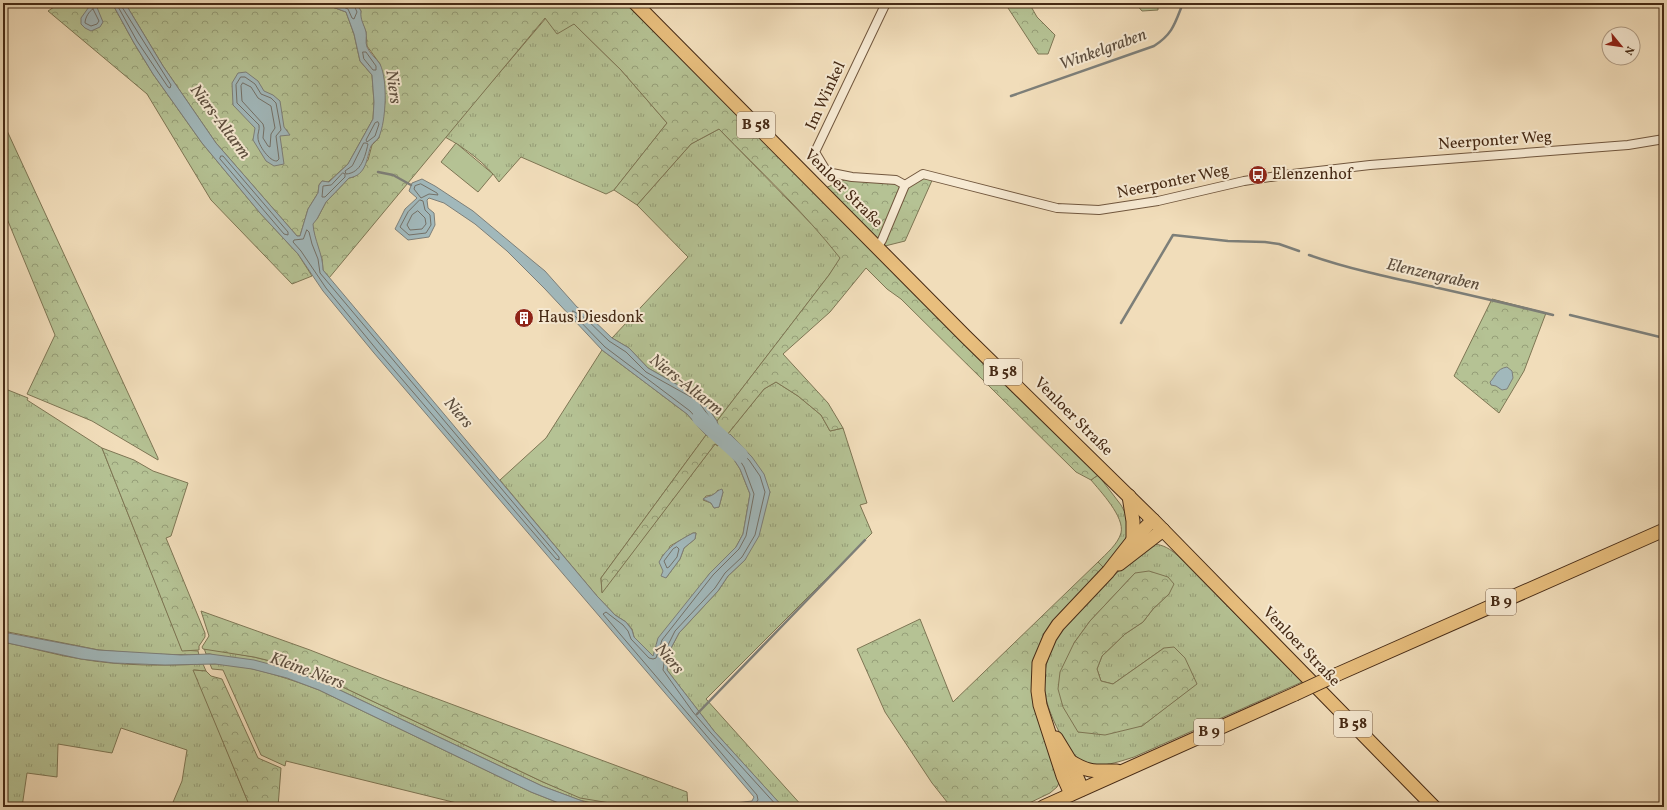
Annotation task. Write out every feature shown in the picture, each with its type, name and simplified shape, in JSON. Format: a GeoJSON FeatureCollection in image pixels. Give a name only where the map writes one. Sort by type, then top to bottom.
{"type":"FeatureCollection","features":[{"type":"Feature","properties":{"kind":"main road","name":"Venloer Straße"},"geometry":{"type":"LineString","coordinates":[[635,3],[878,248],[1163,530],[1434,807]]}},
{"type":"Feature","properties":{"kind":"main road"},"geometry":{"type":"LineString","coordinates":[[1129,496],[1133,522],[1133,540]]}},
{"type":"Feature","properties":{"kind":"main road"},"geometry":{"type":"LineString","coordinates":[[1077,792],[1063,776],[1044,718],[1038,691],[1039,663],[1044,650],[1058,625],[1108,572],[1133,540],[1153,520]]}},
{"type":"Feature","properties":{"kind":"main road"},"geometry":{"type":"LineString","coordinates":[[1108,572],[1163,530]]}},
{"type":"Feature","properties":{"kind":"main road","name":"B 9"},"geometry":{"type":"LineString","coordinates":[[1043,807],[1338,674],[1664,530]]}},
{"type":"Feature","properties":{"kind":"main road"},"geometry":{"type":"LineString","coordinates":[[1044,718],[1070,761],[1077,792]]}},
{"type":"Feature","properties":{"kind":"main road"},"geometry":{"type":"LineString","coordinates":[[1070,761],[1091,772],[1123,771]]}},
{"type":"Feature","properties":{"kind":"street","name":"Im Winkel"},"geometry":{"type":"LineString","coordinates":[[886,3],[816,152],[827,172],[852,177],[896,180],[905,185]]}},
{"type":"Feature","properties":{"kind":"street","name":"Neerponter Weg"},"geometry":{"type":"LineString","coordinates":[[905,185],[923,174],[1058,208],[1100,210],[1158,201],[1244,181],[1284,174],[1370,165],[1628,145],[1664,139]]}},
{"type":"Feature","properties":{"kind":"street"},"geometry":{"type":"LineString","coordinates":[[878,248],[905,185]]}},
{"type":"Feature","properties":{"kind":"green space"},"geometry":{"type":"Polygon","coordinates":[[[60,3],[112,3],[153,74],[202,143],[260,213],[298,254],[312,276],[292,284],[211,200],[147,94],[48,11],[60,3]]]}},
{"type":"Feature","properties":{"kind":"green space"},"geometry":{"type":"Polygon","coordinates":[[[125,3],[326,3],[327,5],[346,12],[354,34],[360,61],[372,75],[374,102],[373,119],[348,164],[328,182],[322,181],[319,185],[318,193],[308,209],[300,236],[297,236],[216,143],[163,66],[125,3]]]}},
{"type":"Feature","properties":{"kind":"green space"},"geometry":{"type":"Polygon","coordinates":[[[356,3],[633,3],[1098,475],[1091,480],[1076,472],[901,299],[887,289],[866,268],[830,312],[783,354],[828,403],[843,428],[830,431],[821,415],[798,396],[776,382],[764,389],[718,446],[715,444],[602,593],[601,578],[706,435],[713,435],[719,429],[717,421],[829,275],[840,258],[797,208],[719,129],[691,144],[637,205],[614,190],[667,123],[621,70],[574,24],[557,34],[545,18],[329,278],[323,270],[322,259],[316,243],[312,224],[317,219],[326,202],[349,178],[354,177],[368,160],[372,145],[379,138],[385,102],[384,84],[380,64],[367,46],[366,32],[360,17],[361,11],[356,3]]]}},
{"type":"Feature","properties":{"kind":"green space"},"geometry":{"type":"Polygon","coordinates":[[[1006,3],[1029,3],[1037,17],[1055,35],[1048,54],[1038,54],[1006,3]]]}},
{"type":"Feature","properties":{"kind":"green space"},"geometry":{"type":"Polygon","coordinates":[[[1135,3],[1158,3],[1158,10],[1142,11],[1135,3]]]}},
{"type":"Feature","properties":{"kind":"green space"},"geometry":{"type":"Polygon","coordinates":[[[546,18],[574,24],[621,70],[667,123],[614,190],[606,194],[521,157],[499,182],[494,175],[475,157],[445,137],[546,18]]]}},
{"type":"Feature","properties":{"kind":"green space"},"geometry":{"type":"Polygon","coordinates":[[[3,122],[158,460],[92,421],[27,394],[55,335],[3,209],[3,122]]]}},
{"type":"Feature","properties":{"kind":"green space"},"geometry":{"type":"Polygon","coordinates":[[[719,129],[826,239],[841,258],[717,421],[701,398],[648,368],[629,348],[612,338],[688,257],[637,205],[691,144],[719,129]]]}},
{"type":"Feature","properties":{"kind":"green space"},"geometry":{"type":"Polygon","coordinates":[[[456,143],[493,174],[478,192],[441,162],[456,143]]]}},
{"type":"Feature","properties":{"kind":"green space"},"geometry":{"type":"Polygon","coordinates":[[[923,174],[934,176],[905,241],[877,248],[820,190],[852,177],[905,185],[923,174]]]}},
{"type":"Feature","properties":{"kind":"green space"},"geometry":{"type":"Polygon","coordinates":[[[1492,299],[1546,313],[1524,371],[1499,413],[1454,376],[1492,299]]]}},
{"type":"Feature","properties":{"kind":"green space"},"geometry":{"type":"Polygon","coordinates":[[[602,350],[687,414],[706,435],[601,578],[602,592],[715,444],[718,446],[764,389],[776,382],[798,396],[821,415],[830,431],[843,428],[867,503],[860,505],[872,533],[706,699],[803,807],[783,807],[714,731],[667,670],[670,650],[679,633],[718,591],[728,576],[745,560],[770,492],[740,446],[730,434],[723,442],[740,469],[750,494],[743,534],[736,547],[710,573],[653,656],[634,637],[632,629],[626,622],[615,615],[597,596],[500,480],[546,438],[602,350]],[[718,490],[714,495],[706,496],[703,500],[711,503],[714,508],[719,507],[723,492],[718,490]],[[693,533],[670,546],[668,551],[662,556],[666,578],[680,559],[684,548],[695,539],[696,533],[693,533]]]}},
{"type":"Feature","properties":{"kind":"green space"},"geometry":{"type":"Polygon","coordinates":[[[3,388],[28,398],[27,400],[102,448],[182,650],[198,651],[199,655],[146,654],[99,650],[3,631],[3,388]]]}},
{"type":"Feature","properties":{"kind":"green space"},"geometry":{"type":"Polygon","coordinates":[[[102,448],[134,460],[153,471],[188,483],[171,536],[166,538],[205,633],[205,637],[199,646],[199,650],[182,651],[102,448]]]}},
{"type":"Feature","properties":{"kind":"green space"},"geometry":{"type":"Polygon","coordinates":[[[1098,475],[1121,505],[1128,518],[1127,537],[1104,568],[1098,562],[1117,541],[1121,533],[1121,527],[1116,512],[1106,497],[1091,480],[1098,475]]]}},
{"type":"Feature","properties":{"kind":"green space"},"geometry":{"type":"Polygon","coordinates":[[[1154,544],[1161,545],[1177,555],[1302,682],[1134,757],[1104,765],[1082,763],[1070,751],[1064,741],[1047,701],[1044,689],[1044,676],[1051,650],[1058,635],[1074,615],[1118,572],[1144,550],[1154,544]],[[1135,573],[1090,621],[1074,643],[1078,732],[1142,726],[1196,684],[1164,648],[1113,684],[1101,681],[1097,669],[1102,656],[1125,634],[1143,622],[1153,609],[1169,594],[1135,573]]]}},
{"type":"Feature","properties":{"kind":"green space"},"geometry":{"type":"Polygon","coordinates":[[[1098,562],[1104,568],[1063,610],[1046,634],[1034,661],[1059,783],[1057,787],[1050,793],[1021,807],[951,807],[932,783],[885,712],[857,649],[920,619],[953,702],[1098,562]]]}},
{"type":"Feature","properties":{"kind":"green space"},"geometry":{"type":"Polygon","coordinates":[[[1149,571],[1168,577],[1174,584],[1169,594],[1153,609],[1143,622],[1125,634],[1102,656],[1097,669],[1101,681],[1113,684],[1164,648],[1174,647],[1185,658],[1197,684],[1142,726],[1105,735],[1078,732],[1063,707],[1058,689],[1060,672],[1074,643],[1090,621],[1135,573],[1149,571]]]}},
{"type":"Feature","properties":{"kind":"green space"},"geometry":{"type":"Polygon","coordinates":[[[201,611],[310,650],[687,792],[688,806],[634,807],[580,798],[543,782],[328,680],[291,666],[254,657],[203,649],[202,647],[209,636],[201,611]]]}},
{"type":"Feature","properties":{"kind":"green space"},"geometry":{"type":"Polygon","coordinates":[[[3,642],[71,657],[111,663],[157,665],[203,664],[206,671],[194,670],[250,807],[171,807],[182,781],[187,750],[121,728],[112,753],[58,744],[57,777],[27,773],[22,807],[3,807],[3,642]]]}},
{"type":"Feature","properties":{"kind":"green space"},"geometry":{"type":"Polygon","coordinates":[[[204,648],[254,657],[291,666],[328,680],[543,782],[580,797],[634,807],[610,807],[579,800],[542,786],[327,684],[206,654],[204,648]]]}},
{"type":"Feature","properties":{"kind":"green space"},"geometry":{"type":"Polygon","coordinates":[[[210,664],[237,666],[265,672],[319,690],[531,792],[569,807],[473,807],[286,761],[285,766],[261,755],[223,670],[212,669],[210,664]]]}},
{"type":"Feature","properties":{"kind":"green space"},"geometry":{"type":"Polygon","coordinates":[[[193,670],[206,671],[211,676],[222,679],[258,758],[281,768],[278,807],[250,807],[193,670]]]}},
{"type":"Feature","properties":{"kind":"water"},"geometry":{"type":"Polygon","coordinates":[[[112,3],[125,3],[163,66],[216,143],[297,236],[300,236],[308,209],[318,193],[319,185],[322,181],[329,182],[348,164],[373,119],[374,102],[372,75],[360,61],[354,34],[346,12],[327,5],[326,3],[356,3],[361,11],[366,32],[367,47],[380,64],[383,71],[385,111],[379,137],[371,146],[363,170],[359,174],[349,178],[326,202],[313,224],[322,258],[323,270],[597,596],[615,615],[626,622],[632,630],[634,637],[653,656],[658,638],[710,573],[736,547],[743,534],[750,494],[740,469],[723,443],[730,434],[752,457],[764,474],[770,492],[759,536],[745,560],[728,576],[718,591],[679,633],[670,650],[667,670],[714,731],[783,807],[703,807],[752,801],[754,797],[374,353],[323,291],[298,254],[260,213],[202,143],[153,74],[112,3]]]}},
{"type":"Feature","properties":{"kind":"water"},"geometry":{"type":"Polygon","coordinates":[[[91,4],[96,5],[103,22],[100,27],[91,31],[81,24],[81,18],[91,4]]]}},
{"type":"Feature","properties":{"kind":"water"},"geometry":{"type":"Polygon","coordinates":[[[246,72],[258,81],[264,91],[273,95],[280,101],[284,127],[290,135],[280,136],[284,164],[274,166],[266,161],[253,140],[255,128],[233,105],[232,83],[238,73],[246,72]]]}},
{"type":"Feature","properties":{"kind":"water"},"geometry":{"type":"Polygon","coordinates":[[[422,179],[473,211],[545,271],[577,307],[588,315],[612,338],[629,348],[648,368],[701,398],[717,421],[719,429],[713,435],[706,435],[687,414],[602,350],[507,251],[475,224],[444,203],[429,198],[427,200],[428,208],[434,213],[435,225],[429,237],[408,240],[395,229],[405,209],[417,198],[409,191],[412,183],[422,179]]]}},
{"type":"Feature","properties":{"kind":"water"},"geometry":{"type":"Polygon","coordinates":[[[1507,367],[1512,371],[1513,378],[1507,389],[1502,390],[1491,385],[1490,382],[1497,373],[1501,369],[1507,367]]]}},
{"type":"Feature","properties":{"kind":"water"},"geometry":{"type":"Polygon","coordinates":[[[722,489],[723,492],[719,507],[714,508],[711,503],[703,499],[713,495],[722,489]]]}},
{"type":"Feature","properties":{"kind":"water"},"geometry":{"type":"Polygon","coordinates":[[[693,533],[696,533],[695,539],[684,548],[680,559],[666,578],[661,576],[663,571],[659,562],[662,557],[673,545],[693,533]]]}},
{"type":"Feature","properties":{"kind":"water"},"geometry":{"type":"Polygon","coordinates":[[[3,632],[98,650],[181,655],[210,654],[254,660],[288,669],[327,684],[542,786],[585,802],[610,807],[569,807],[531,792],[319,690],[287,678],[252,669],[215,664],[165,665],[114,663],[81,659],[3,642],[3,632]]]}},
{"type":"Feature","properties":{"kind":"waterway","name":"Winkelgraben"},"geometry":{"type":"LineString","coordinates":[[1011,96],[1154,46],[1160,42],[1173,28],[1183,3]]}},
{"type":"Feature","properties":{"kind":"waterway"},"geometry":{"type":"LineString","coordinates":[[378,172],[393,175],[411,185]]}},
{"type":"Feature","properties":{"kind":"waterway","name":"Elenzengraben"},"geometry":{"type":"LineString","coordinates":[[1121,323],[1173,235],[1228,241],[1265,242],[1279,244],[1299,251]]}},
{"type":"Feature","properties":{"kind":"waterway","name":"Elenzengraben"},"geometry":{"type":"LineString","coordinates":[[1309,255],[1371,273],[1553,315]]}},
{"type":"Feature","properties":{"kind":"waterway","name":"Elenzengraben"},"geometry":{"type":"LineString","coordinates":[[1570,315],[1664,338]]}},
{"type":"Feature","properties":{"kind":"waterway","name":"Niers-Altarm"},"geometry":{"type":"LineString","coordinates":[[700,418],[740,455]]}},
{"type":"Feature","properties":{"kind":"waterway"},"geometry":{"type":"LineString","coordinates":[[697,714],[865,540]]}},
{"type":"Feature","properties":{"kind":"place","name":"Elenzenhof"},"geometry":{"type":"Point","coordinates":[1258,175]}},
{"type":"Feature","properties":{"kind":"place","name":"Haus Diesdonk"},"geometry":{"type":"Point","coordinates":[524,318]}},
{"type":"Feature","properties":{"kind":"water label","name":"Niers"},"geometry":{"type":"Point","coordinates":[393,87]}},
{"type":"Feature","properties":{"kind":"water label","name":"Niers"},"geometry":{"type":"Point","coordinates":[458,413]}},
{"type":"Feature","properties":{"kind":"water label","name":"Niers"},"geometry":{"type":"Point","coordinates":[669,659]}},
{"type":"Feature","properties":{"kind":"water label","name":"Kleine Niers"},"geometry":{"type":"Point","coordinates":[307,671]}}]}
